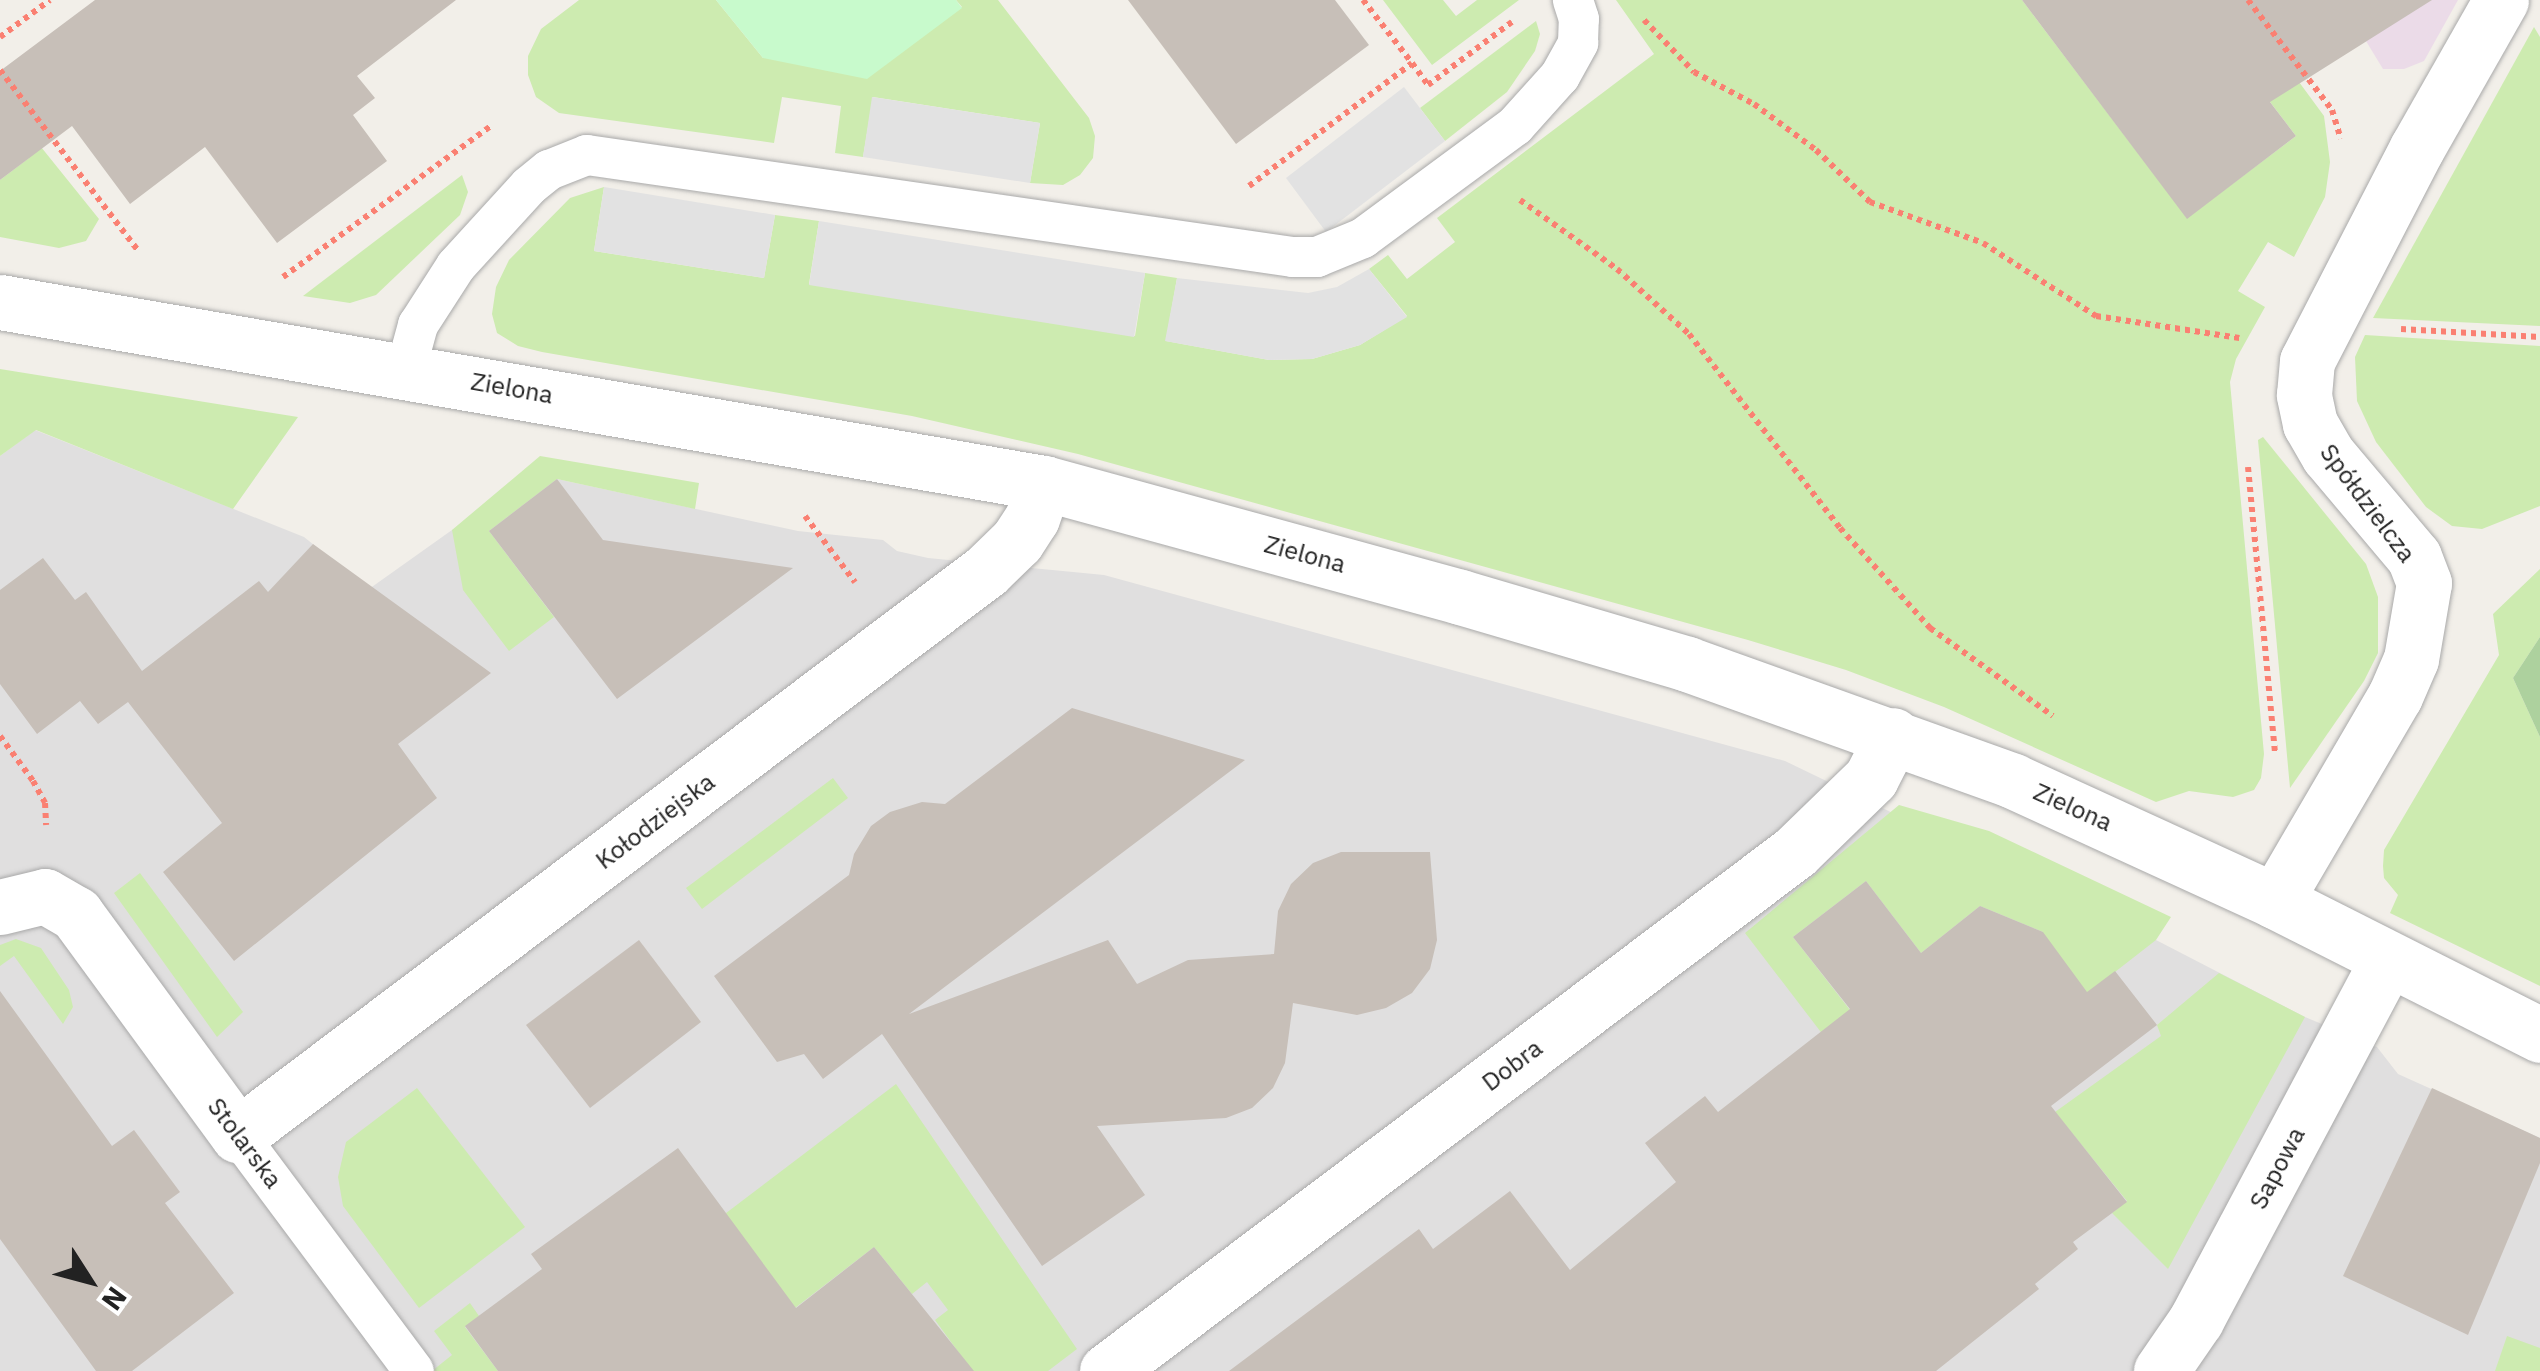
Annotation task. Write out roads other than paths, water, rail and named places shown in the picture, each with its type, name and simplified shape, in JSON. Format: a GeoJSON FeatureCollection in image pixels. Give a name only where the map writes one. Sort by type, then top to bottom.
{"type":"FeatureCollection","features":[{"type":"Feature","properties":{"kind":"street","name":"Spółdzielcza"},"geometry":{"type":"LineString","coordinates":[[2274,900],[2395,696],[2411,659],[2422,616],[2424,583],[2414,557],[2328,455],[2310,424],[2304,395],[2307,361],[2326,318],[2501,0]]}},
{"type":"Feature","properties":{"kind":"street","name":"Zielona"},"geometry":{"type":"LineString","coordinates":[[0,302],[1044,482],[1668,658],[1894,735],[2013,781],[2274,900],[2387,961],[2540,1035]]}},
{"type":"Feature","properties":{"kind":"street","name":"Kołodziejska"},"geometry":{"type":"LineString","coordinates":[[238,1135],[986,571],[1024,530],[1044,482]]}},
{"type":"Feature","properties":{"kind":"street","name":"Dobra"},"geometry":{"type":"LineString","coordinates":[[1107,1371],[1795,852],[1871,778],[1894,735]]}},
{"type":"Feature","properties":{"kind":"street","name":"Stolarska"},"geometry":{"type":"LineString","coordinates":[[40,906],[238,1135]]}},
{"type":"Feature","properties":{"kind":"street","name":"Sapowa"},"geometry":{"type":"LineString","coordinates":[[2161,1371],[2196,1320],[2387,961]]}},
{"type":"Feature","properties":{"kind":"lane"},"geometry":{"type":"LineString","coordinates":[[406,370],[418,325],[456,266],[529,186],[549,170],[587,155],[1317,257],[1363,238],[1516,126],[1560,76],[1578,42],[1579,19],[1573,0]]}},
{"type":"Feature","properties":{"kind":"lane","name":"Stolarska"},"geometry":{"type":"LineString","coordinates":[[238,1135],[414,1371]]}}]}
